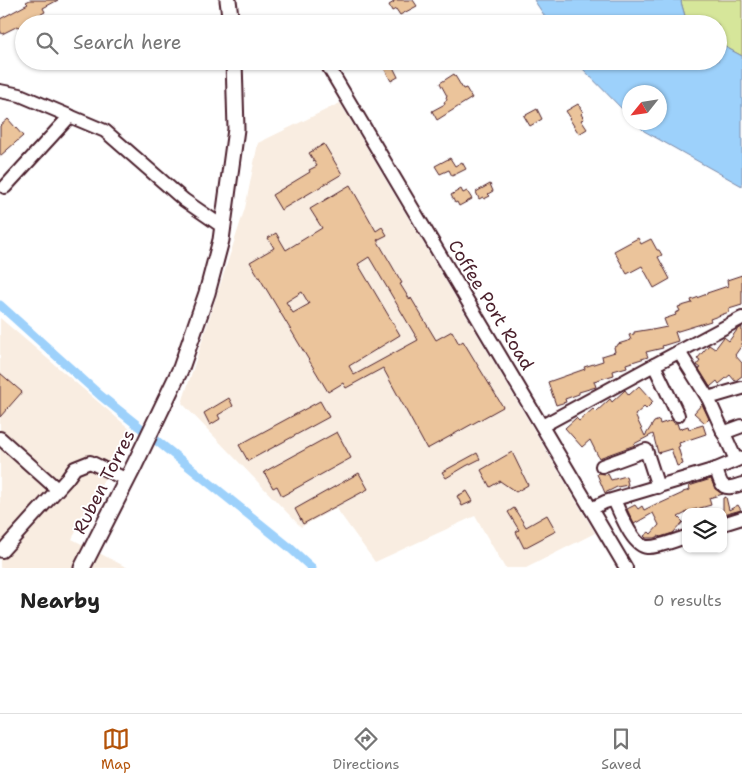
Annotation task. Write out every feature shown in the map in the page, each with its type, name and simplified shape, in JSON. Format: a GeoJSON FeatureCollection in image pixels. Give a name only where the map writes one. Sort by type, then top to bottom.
{"type":"FeatureCollection","features":[{"type":"Feature","properties":{"kind":"main road"},"geometry":{"type":"LineString","coordinates":[[228,0],[230,15]]}},
{"type":"Feature","properties":{"kind":"main road","name":"Ruben Torres"},"geometry":{"type":"LineString","coordinates":[[82,568],[181,368],[199,319],[217,258],[223,227],[236,129],[234,70]]}},
{"type":"Feature","properties":{"kind":"street","name":"Coffee Port Road"},"geometry":{"type":"LineString","coordinates":[[330,70],[626,568]]}},
{"type":"Feature","properties":{"kind":"street"},"geometry":{"type":"LineString","coordinates":[[0,91],[20,95],[105,131],[184,200],[223,227]]}},
{"type":"Feature","properties":{"kind":"street"},"geometry":{"type":"LineString","coordinates":[[5,187],[70,116]]}},
{"type":"Feature","properties":{"kind":"street"},"geometry":{"type":"LineString","coordinates":[[542,426],[742,318]]}},
{"type":"Feature","properties":{"kind":"street"},"geometry":{"type":"LineString","coordinates":[[591,509],[614,500],[716,469],[739,459],[723,433],[708,398],[679,352]]}},
{"type":"Feature","properties":{"kind":"street"},"geometry":{"type":"LineString","coordinates":[[654,365],[678,415]]}},
{"type":"Feature","properties":{"kind":"street"},"geometry":{"type":"LineString","coordinates":[[708,398],[742,388]]}},
{"type":"Feature","properties":{"kind":"street"},"geometry":{"type":"LineString","coordinates":[[723,433],[742,426]]}},
{"type":"Feature","properties":{"kind":"street"},"geometry":{"type":"LineString","coordinates":[[0,438],[57,489]]}},
{"type":"Feature","properties":{"kind":"street"},"geometry":{"type":"LineString","coordinates":[[602,466],[646,450],[658,487]]}},
{"type":"Feature","properties":{"kind":"street"},"geometry":{"type":"LineString","coordinates":[[2,551],[75,468],[90,462],[126,480]]}},
{"type":"Feature","properties":{"kind":"street"},"geometry":{"type":"LineString","coordinates":[[716,469],[720,482],[725,487],[730,488],[742,484]]}},
{"type":"Feature","properties":{"kind":"street"},"geometry":{"type":"LineString","coordinates":[[614,500],[631,533],[640,545],[648,547],[657,546],[682,538]]}},
{"type":"Feature","properties":{"kind":"street"},"geometry":{"type":"LineString","coordinates":[[727,523],[742,518]]}},
{"type":"Feature","properties":{"kind":"shaded area"},"geometry":{"type":"Polygon","coordinates":[[[340,103],[595,533],[526,568],[505,568],[475,516],[375,562],[336,508],[301,527],[182,403],[245,208],[258,143],[340,103]]]}},
{"type":"Feature","properties":{"kind":"shaded area"},"geometry":{"type":"Polygon","coordinates":[[[0,318],[131,430],[72,539],[128,568],[0,568],[0,318]]]}},
{"type":"Feature","properties":{"kind":"green space"},"geometry":{"type":"Polygon","coordinates":[[[682,0],[742,0],[742,56],[727,48],[727,15],[685,15],[682,0]]]}},
{"type":"Feature","properties":{"kind":"water"},"geometry":{"type":"Polygon","coordinates":[[[534,0],[682,0],[685,15],[544,15],[534,0]]]}},
{"type":"Feature","properties":{"kind":"water"},"geometry":{"type":"Polygon","coordinates":[[[727,48],[742,56],[742,186],[644,131],[667,130],[667,85],[622,85],[622,109],[584,70],[727,70],[727,48]]]}},
{"type":"Feature","properties":{"kind":"building"},"geometry":{"type":"Polygon","coordinates":[[[30,0],[58,0],[43,8],[45,12],[39,15],[15,15],[15,28],[2,34],[0,19],[28,4],[26,2],[30,0]]]}},
{"type":"Feature","properties":{"kind":"building"},"geometry":{"type":"Polygon","coordinates":[[[393,0],[413,0],[417,6],[400,15],[396,9],[392,11],[389,5],[394,2],[393,0]]]}},
{"type":"Feature","properties":{"kind":"building"},"geometry":{"type":"Polygon","coordinates":[[[385,70],[394,70],[398,77],[391,81],[385,70]]]}},
{"type":"Feature","properties":{"kind":"building"},"geometry":{"type":"Polygon","coordinates":[[[454,74],[463,89],[466,88],[472,98],[437,120],[432,111],[445,104],[444,102],[447,100],[447,96],[440,83],[454,74]]]}},
{"type":"Feature","properties":{"kind":"building"},"geometry":{"type":"Polygon","coordinates":[[[578,104],[583,112],[581,114],[584,119],[581,120],[587,129],[579,134],[566,111],[578,104]]]}},
{"type":"Feature","properties":{"kind":"building"},"geometry":{"type":"Polygon","coordinates":[[[537,109],[542,119],[530,126],[524,116],[537,109]]]}},
{"type":"Feature","properties":{"kind":"building"},"geometry":{"type":"Polygon","coordinates":[[[8,119],[23,136],[0,156],[0,126],[8,119]]]}},
{"type":"Feature","properties":{"kind":"building"},"geometry":{"type":"Polygon","coordinates":[[[324,144],[342,174],[281,210],[272,195],[317,166],[309,153],[324,144]]]}},
{"type":"Feature","properties":{"kind":"building"},"geometry":{"type":"Polygon","coordinates":[[[450,158],[455,166],[462,162],[466,169],[452,176],[449,170],[440,174],[435,166],[450,158]]]}},
{"type":"Feature","properties":{"kind":"building"},"geometry":{"type":"Polygon","coordinates":[[[490,184],[493,191],[488,194],[490,196],[479,199],[476,192],[490,184]]]}},
{"type":"Feature","properties":{"kind":"building"},"geometry":{"type":"Polygon","coordinates":[[[350,185],[376,231],[382,227],[387,235],[377,240],[402,283],[400,284],[410,300],[411,298],[436,340],[452,331],[459,344],[463,341],[503,407],[427,449],[383,368],[346,388],[343,383],[328,392],[250,262],[274,248],[268,238],[276,233],[286,250],[322,228],[310,209],[350,185]],[[369,257],[358,264],[400,335],[349,366],[354,375],[418,340],[369,257]],[[302,292],[286,302],[293,313],[309,304],[302,292]]]}},
{"type":"Feature","properties":{"kind":"building"},"geometry":{"type":"Polygon","coordinates":[[[461,189],[463,193],[467,191],[472,199],[459,206],[451,195],[461,189]]]}},
{"type":"Feature","properties":{"kind":"building"},"geometry":{"type":"Polygon","coordinates":[[[638,238],[641,244],[651,239],[662,255],[658,257],[670,279],[654,288],[642,266],[627,274],[614,251],[638,238]]]}},
{"type":"Feature","properties":{"kind":"building"},"geometry":{"type":"Polygon","coordinates":[[[742,275],[742,305],[729,309],[729,312],[710,319],[711,321],[675,332],[678,341],[662,346],[663,348],[646,352],[648,357],[626,364],[627,367],[613,371],[614,375],[594,381],[596,387],[579,392],[579,394],[565,399],[566,402],[556,405],[548,382],[603,361],[602,356],[615,352],[614,347],[618,344],[631,340],[629,335],[634,334],[634,332],[667,327],[664,319],[676,315],[675,313],[680,311],[678,307],[692,303],[691,300],[728,286],[727,280],[742,275]]]}},
{"type":"Feature","properties":{"kind":"building"},"geometry":{"type":"Polygon","coordinates":[[[742,327],[742,345],[735,355],[742,363],[742,376],[735,381],[730,375],[719,384],[717,381],[710,387],[699,369],[701,368],[697,365],[700,361],[697,359],[709,345],[715,349],[724,337],[729,341],[737,330],[742,327]]]}},
{"type":"Feature","properties":{"kind":"building"},"geometry":{"type":"Polygon","coordinates":[[[0,373],[22,392],[0,417],[0,373]]]}},
{"type":"Feature","properties":{"kind":"building"},"geometry":{"type":"Polygon","coordinates":[[[639,386],[653,402],[646,409],[644,407],[635,415],[645,436],[654,422],[659,420],[660,424],[672,420],[674,423],[677,423],[679,429],[688,426],[689,429],[703,425],[706,434],[679,443],[680,446],[678,447],[683,464],[677,466],[671,449],[658,453],[653,434],[635,445],[599,458],[590,440],[582,447],[565,428],[576,418],[579,421],[593,409],[596,412],[610,399],[612,402],[625,390],[629,395],[639,386]]]}},
{"type":"Feature","properties":{"kind":"building"},"geometry":{"type":"Polygon","coordinates":[[[229,398],[233,406],[218,415],[220,419],[210,425],[204,413],[229,398]]]}},
{"type":"Feature","properties":{"kind":"building"},"geometry":{"type":"Polygon","coordinates":[[[320,401],[329,417],[248,461],[239,445],[320,401]]]}},
{"type":"Feature","properties":{"kind":"building"},"geometry":{"type":"Polygon","coordinates":[[[702,404],[709,419],[705,423],[694,413],[702,404]]]}},
{"type":"Feature","properties":{"kind":"building"},"geometry":{"type":"Polygon","coordinates":[[[337,432],[351,458],[282,496],[277,486],[273,488],[264,472],[337,432]]]}},
{"type":"Feature","properties":{"kind":"building"},"geometry":{"type":"Polygon","coordinates":[[[512,452],[528,485],[516,492],[500,481],[490,487],[481,470],[512,452]]]}},
{"type":"Feature","properties":{"kind":"building"},"geometry":{"type":"Polygon","coordinates":[[[477,453],[480,459],[446,478],[442,472],[477,453]]]}},
{"type":"Feature","properties":{"kind":"building"},"geometry":{"type":"Polygon","coordinates":[[[359,473],[368,489],[303,524],[295,509],[359,473]]]}},
{"type":"Feature","properties":{"kind":"building"},"geometry":{"type":"Polygon","coordinates":[[[598,473],[608,474],[611,480],[626,476],[628,485],[617,487],[605,493],[598,473]]]}},
{"type":"Feature","properties":{"kind":"building"},"geometry":{"type":"Polygon","coordinates":[[[711,479],[715,489],[723,494],[709,498],[711,505],[700,508],[682,508],[682,515],[678,517],[682,523],[673,533],[655,538],[646,538],[644,536],[649,532],[651,534],[659,525],[653,513],[634,524],[627,509],[635,505],[638,509],[642,506],[644,510],[690,490],[689,486],[711,479]]]}},
{"type":"Feature","properties":{"kind":"building"},"geometry":{"type":"Polygon","coordinates":[[[467,491],[473,501],[462,506],[457,496],[467,491]]]}},
{"type":"Feature","properties":{"kind":"building"},"geometry":{"type":"Polygon","coordinates":[[[726,497],[729,510],[738,505],[741,510],[727,514],[727,508],[723,508],[723,498],[726,497]]]}},
{"type":"Feature","properties":{"kind":"building"},"geometry":{"type":"Polygon","coordinates":[[[514,508],[526,527],[547,515],[556,531],[524,548],[516,532],[519,530],[508,512],[514,508]]]}},
{"type":"Feature","properties":{"kind":"waterway"},"geometry":{"type":"LineString","coordinates":[[0,305],[101,396],[289,547],[312,568]]}}]}
